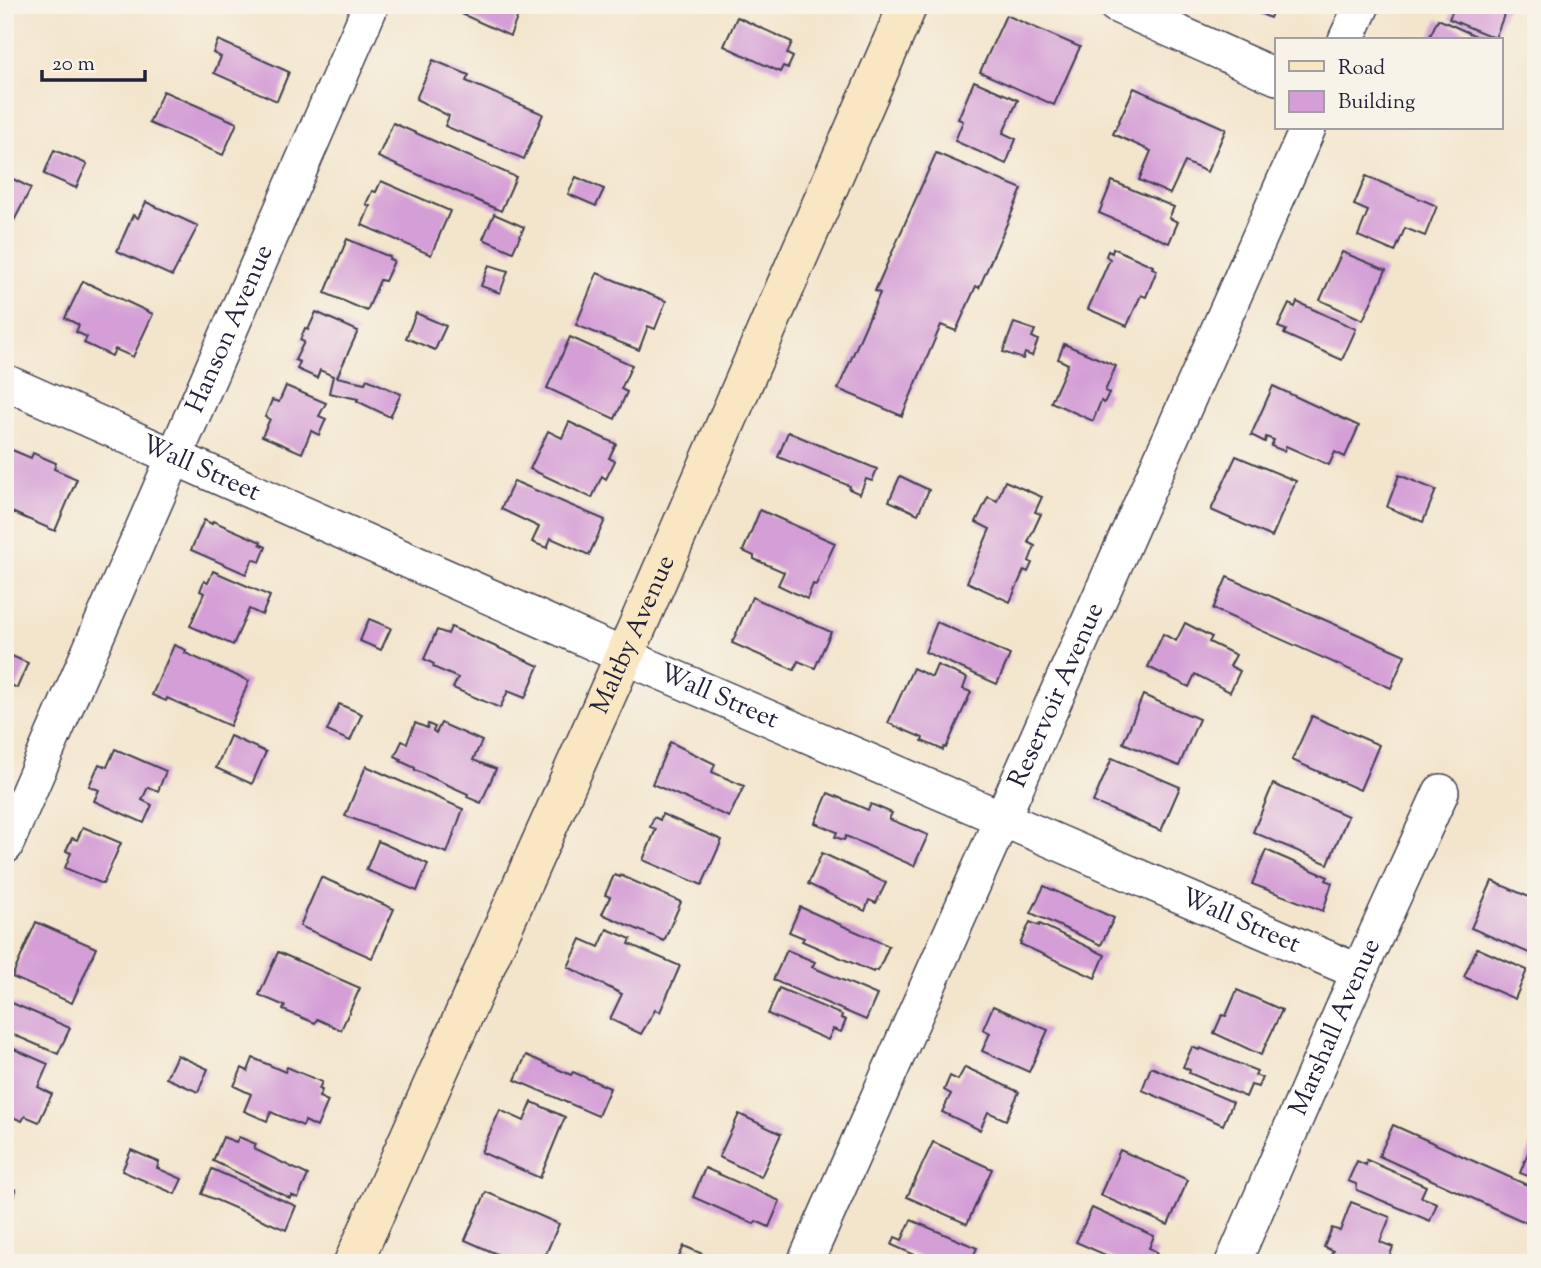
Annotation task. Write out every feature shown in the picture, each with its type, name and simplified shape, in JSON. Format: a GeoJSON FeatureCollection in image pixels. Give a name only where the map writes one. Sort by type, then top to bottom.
{"type":"FeatureCollection","features":[{"type":"Feature","properties":{"kind":"street","name":"Hanson Avenue"},"geometry":{"type":"LineString","coordinates":[[5,846],[372,5]]}},
{"type":"Feature","properties":{"kind":"street","name":"Maltby Avenue"},"geometry":{"type":"LineString","coordinates":[[353,1263],[624,656],[908,5]]}},
{"type":"Feature","properties":{"kind":"street"},"geometry":{"type":"LineString","coordinates":[[1116,5],[1275,76]]}},
{"type":"Feature","properties":{"kind":"street"},"geometry":{"type":"LineString","coordinates":[[1347,38],[1362,5]]}},
{"type":"Feature","properties":{"kind":"street","name":"Reservoir Avenue"},"geometry":{"type":"LineString","coordinates":[[804,1263],[1307,130]]}},
{"type":"Feature","properties":{"kind":"street","name":"Wall Street"},"geometry":{"type":"LineString","coordinates":[[5,382],[624,656],[1359,972]]}},
{"type":"Feature","properties":{"kind":"street","name":"Marshall Avenue"},"geometry":{"type":"LineString","coordinates":[[1233,1263],[1359,972],[1441,792]]}},
{"type":"Feature","properties":{"kind":"building"},"geometry":{"type":"Polygon","coordinates":[[[442,5],[522,5],[510,36],[442,5]]]}},
{"type":"Feature","properties":{"kind":"building"},"geometry":{"type":"Polygon","coordinates":[[[1242,5],[1275,5],[1270,18],[1242,5]]]}},
{"type":"Feature","properties":{"kind":"building"},"geometry":{"type":"Polygon","coordinates":[[[1455,5],[1508,5],[1495,38],[1449,19],[1455,5]]]}},
{"type":"Feature","properties":{"kind":"building"},"geometry":{"type":"Polygon","coordinates":[[[1006,15],[1080,47],[1054,105],[980,72],[1006,15]]]}},
{"type":"Feature","properties":{"kind":"building"},"geometry":{"type":"Polygon","coordinates":[[[737,17],[792,42],[787,54],[793,57],[788,68],[783,66],[780,72],[724,46],[737,17]]]}},
{"type":"Feature","properties":{"kind":"building"},"geometry":{"type":"Polygon","coordinates":[[[1438,19],[1481,38],[1429,38],[1438,19]]]}},
{"type":"Feature","properties":{"kind":"building"},"geometry":{"type":"Polygon","coordinates":[[[218,40],[289,72],[277,101],[214,73],[221,57],[213,53],[218,40]]]}},
{"type":"Feature","properties":{"kind":"building"},"geometry":{"type":"Polygon","coordinates":[[[433,60],[469,75],[466,81],[543,114],[524,159],[445,126],[449,116],[416,99],[433,60]]]}},
{"type":"Feature","properties":{"kind":"building"},"geometry":{"type":"Polygon","coordinates":[[[974,81],[1018,100],[1003,133],[1016,139],[1006,164],[955,141],[963,121],[958,119],[974,81]]]}},
{"type":"Feature","properties":{"kind":"building"},"geometry":{"type":"Polygon","coordinates":[[[1134,88],[1226,129],[1207,172],[1185,162],[1170,194],[1139,180],[1151,151],[1113,134],[1134,88]]]}},
{"type":"Feature","properties":{"kind":"building"},"geometry":{"type":"Polygon","coordinates":[[[163,91],[237,123],[223,155],[149,123],[163,91]]]}},
{"type":"Feature","properties":{"kind":"building"},"geometry":{"type":"Polygon","coordinates":[[[393,123],[516,177],[501,211],[378,157],[393,123]]]}},
{"type":"Feature","properties":{"kind":"building"},"geometry":{"type":"Polygon","coordinates":[[[54,150],[87,164],[76,188],[44,174],[54,150]]]}},
{"type":"Feature","properties":{"kind":"building"},"geometry":{"type":"Polygon","coordinates":[[[936,153],[1022,189],[979,288],[976,286],[956,331],[941,325],[902,416],[838,389],[880,293],[875,291],[936,153]]]}},
{"type":"Feature","properties":{"kind":"building"},"geometry":{"type":"Polygon","coordinates":[[[5,175],[31,188],[5,238],[5,175]]]}},
{"type":"Feature","properties":{"kind":"building"},"geometry":{"type":"Polygon","coordinates":[[[1366,176],[1437,206],[1425,236],[1405,228],[1395,252],[1358,236],[1368,211],[1354,205],[1366,176]]]}},
{"type":"Feature","properties":{"kind":"building"},"geometry":{"type":"Polygon","coordinates":[[[576,177],[604,189],[596,206],[568,194],[576,177]]]}},
{"type":"Feature","properties":{"kind":"building"},"geometry":{"type":"Polygon","coordinates":[[[381,181],[450,211],[431,255],[362,225],[370,206],[366,204],[381,181]]]}},
{"type":"Feature","properties":{"kind":"building"},"geometry":{"type":"Polygon","coordinates":[[[1112,181],[1174,207],[1169,218],[1178,222],[1169,243],[1099,213],[1112,181]]]}},
{"type":"Feature","properties":{"kind":"building"},"geometry":{"type":"Polygon","coordinates":[[[146,202],[198,226],[172,276],[117,251],[133,215],[138,218],[146,202]]]}},
{"type":"Feature","properties":{"kind":"building"},"geometry":{"type":"Polygon","coordinates":[[[494,214],[524,227],[513,252],[483,239],[494,214]]]}},
{"type":"Feature","properties":{"kind":"building"},"geometry":{"type":"Polygon","coordinates":[[[347,239],[394,261],[385,281],[380,280],[367,311],[325,293],[347,239]]]}},
{"type":"Feature","properties":{"kind":"building"},"geometry":{"type":"Polygon","coordinates":[[[1113,248],[1157,270],[1146,297],[1141,295],[1127,326],[1088,309],[1110,259],[1106,256],[1108,251],[1112,253],[1113,248]]]}},
{"type":"Feature","properties":{"kind":"building"},"geometry":{"type":"Polygon","coordinates":[[[1342,252],[1386,270],[1363,320],[1320,300],[1342,252]]]}},
{"type":"Feature","properties":{"kind":"building"},"geometry":{"type":"Polygon","coordinates":[[[489,265],[508,271],[500,293],[481,286],[489,265]]]}},
{"type":"Feature","properties":{"kind":"building"},"geometry":{"type":"Polygon","coordinates":[[[597,273],[666,301],[655,329],[648,326],[639,350],[576,325],[597,273]]]}},
{"type":"Feature","properties":{"kind":"building"},"geometry":{"type":"Polygon","coordinates":[[[83,281],[153,314],[133,357],[115,349],[112,356],[84,343],[87,337],[76,332],[79,325],[65,318],[83,281]]]}},
{"type":"Feature","properties":{"kind":"building"},"geometry":{"type":"Polygon","coordinates":[[[1297,302],[1356,329],[1342,360],[1284,334],[1286,330],[1278,327],[1289,304],[1295,307],[1297,302]]]}},
{"type":"Feature","properties":{"kind":"building"},"geometry":{"type":"Polygon","coordinates":[[[316,312],[358,331],[337,377],[365,383],[367,379],[401,394],[390,417],[357,401],[358,399],[329,393],[333,376],[320,370],[317,378],[297,369],[300,362],[295,360],[304,342],[300,340],[316,312]]]}},
{"type":"Feature","properties":{"kind":"building"},"geometry":{"type":"Polygon","coordinates":[[[416,313],[446,326],[435,350],[406,338],[416,313]]]}},
{"type":"Feature","properties":{"kind":"building"},"geometry":{"type":"Polygon","coordinates":[[[1014,323],[1035,330],[1032,337],[1038,340],[1032,356],[1025,353],[1023,359],[1003,352],[1014,323]]]}},
{"type":"Feature","properties":{"kind":"building"},"geometry":{"type":"Polygon","coordinates":[[[570,337],[632,365],[621,389],[627,392],[615,419],[547,388],[570,337]]]}},
{"type":"Feature","properties":{"kind":"building"},"geometry":{"type":"Polygon","coordinates":[[[1064,344],[1116,366],[1105,391],[1109,393],[1104,403],[1101,401],[1093,421],[1051,402],[1068,364],[1058,359],[1064,344]]]}},
{"type":"Feature","properties":{"kind":"building"},"geometry":{"type":"Polygon","coordinates":[[[286,386],[326,403],[319,416],[326,419],[319,435],[311,431],[302,453],[262,436],[270,419],[265,417],[272,400],[279,402],[286,386]]]}},
{"type":"Feature","properties":{"kind":"building"},"geometry":{"type":"Polygon","coordinates":[[[1273,386],[1359,426],[1345,457],[1335,452],[1329,465],[1286,446],[1284,451],[1271,446],[1274,440],[1266,437],[1265,442],[1251,435],[1273,386]]]}},
{"type":"Feature","properties":{"kind":"building"},"geometry":{"type":"Polygon","coordinates":[[[569,422],[616,444],[609,458],[615,461],[606,479],[602,476],[592,498],[530,469],[548,431],[562,438],[569,422]]]}},
{"type":"Feature","properties":{"kind":"building"},"geometry":{"type":"Polygon","coordinates":[[[788,432],[877,469],[872,481],[866,479],[860,494],[849,489],[850,486],[778,457],[788,432]]]}},
{"type":"Feature","properties":{"kind":"building"},"geometry":{"type":"Polygon","coordinates":[[[5,447],[31,458],[33,453],[56,463],[54,469],[77,479],[55,531],[5,509],[5,447]]]}},
{"type":"Feature","properties":{"kind":"building"},"geometry":{"type":"Polygon","coordinates":[[[1236,456],[1296,481],[1272,537],[1211,510],[1236,456]]]}},
{"type":"Feature","properties":{"kind":"building"},"geometry":{"type":"Polygon","coordinates":[[[1399,475],[1436,490],[1423,522],[1387,507],[1399,475]]]}},
{"type":"Feature","properties":{"kind":"building"},"geometry":{"type":"Polygon","coordinates":[[[900,476],[929,490],[918,514],[889,501],[900,476]]]}},
{"type":"Feature","properties":{"kind":"building"},"geometry":{"type":"Polygon","coordinates":[[[514,481],[605,520],[589,555],[551,538],[547,548],[532,542],[539,527],[501,509],[514,481]]]}},
{"type":"Feature","properties":{"kind":"building"},"geometry":{"type":"Polygon","coordinates":[[[1005,481],[1042,497],[1035,512],[1041,514],[1028,542],[1035,546],[1029,561],[1032,563],[1028,572],[1024,570],[1010,602],[967,582],[990,529],[976,522],[988,497],[997,501],[1005,481]]]}},
{"type":"Feature","properties":{"kind":"building"},"geometry":{"type":"Polygon","coordinates":[[[760,510],[835,543],[807,599],[778,585],[784,572],[754,559],[754,556],[743,551],[760,510]]]}},
{"type":"Feature","properties":{"kind":"building"},"geometry":{"type":"Polygon","coordinates":[[[204,520],[212,524],[213,521],[261,542],[260,544],[266,547],[260,562],[253,559],[246,574],[191,550],[204,520]]]}},
{"type":"Feature","properties":{"kind":"building"},"geometry":{"type":"Polygon","coordinates":[[[213,571],[270,596],[262,615],[249,609],[233,645],[190,626],[204,593],[200,591],[204,581],[208,583],[213,571]]]}},
{"type":"Feature","properties":{"kind":"building"},"geometry":{"type":"Polygon","coordinates":[[[1227,577],[1405,655],[1391,688],[1213,609],[1227,577]]]}},
{"type":"Feature","properties":{"kind":"building"},"geometry":{"type":"Polygon","coordinates":[[[752,597],[831,632],[815,668],[798,661],[794,670],[732,643],[752,597]]]}},
{"type":"Feature","properties":{"kind":"building"},"geometry":{"type":"Polygon","coordinates":[[[369,619],[391,628],[381,650],[360,641],[369,619]]]}},
{"type":"Feature","properties":{"kind":"building"},"geometry":{"type":"Polygon","coordinates":[[[937,622],[1010,655],[997,684],[925,652],[937,622]]]}},
{"type":"Feature","properties":{"kind":"building"},"geometry":{"type":"Polygon","coordinates":[[[1185,623],[1212,637],[1209,642],[1236,655],[1230,666],[1240,671],[1230,692],[1195,674],[1189,687],[1148,667],[1163,634],[1176,641],[1185,623]]]}},
{"type":"Feature","properties":{"kind":"building"},"geometry":{"type":"Polygon","coordinates":[[[451,627],[539,666],[525,698],[508,691],[500,708],[453,688],[458,678],[433,667],[434,664],[424,659],[437,630],[448,634],[451,627]]]}},
{"type":"Feature","properties":{"kind":"building"},"geometry":{"type":"Polygon","coordinates":[[[174,645],[186,650],[185,653],[249,681],[230,726],[167,698],[166,701],[152,695],[174,645]]]}},
{"type":"Feature","properties":{"kind":"building"},"geometry":{"type":"Polygon","coordinates":[[[5,653],[28,663],[17,688],[5,682],[5,653]]]}},
{"type":"Feature","properties":{"kind":"building"},"geometry":{"type":"Polygon","coordinates":[[[937,665],[967,678],[963,689],[971,692],[943,750],[888,723],[913,668],[932,677],[937,665]]]}},
{"type":"Feature","properties":{"kind":"building"},"geometry":{"type":"Polygon","coordinates":[[[1143,695],[1199,719],[1179,766],[1123,743],[1143,695]]]}},
{"type":"Feature","properties":{"kind":"building"},"geometry":{"type":"Polygon","coordinates":[[[339,704],[362,714],[350,741],[327,731],[339,704]]]}},
{"type":"Feature","properties":{"kind":"building"},"geometry":{"type":"Polygon","coordinates":[[[1312,716],[1379,745],[1360,790],[1292,760],[1312,716]]]}},
{"type":"Feature","properties":{"kind":"building"},"geometry":{"type":"Polygon","coordinates":[[[415,723],[427,728],[428,724],[435,727],[433,731],[436,733],[441,723],[482,741],[473,760],[496,769],[481,803],[467,797],[468,794],[415,770],[395,756],[402,741],[407,743],[415,723]]]}},
{"type":"Feature","properties":{"kind":"building"},"geometry":{"type":"Polygon","coordinates":[[[230,736],[266,752],[252,784],[216,768],[230,736]]]}},
{"type":"Feature","properties":{"kind":"building"},"geometry":{"type":"Polygon","coordinates":[[[670,742],[715,764],[712,772],[744,786],[729,817],[652,784],[670,742]]]}},
{"type":"Feature","properties":{"kind":"building"},"geometry":{"type":"Polygon","coordinates":[[[115,749],[166,771],[158,791],[148,787],[142,800],[152,805],[144,823],[94,801],[99,790],[89,786],[99,764],[107,767],[115,749]]]}},
{"type":"Feature","properties":{"kind":"building"},"geometry":{"type":"Polygon","coordinates":[[[1112,758],[1180,787],[1161,831],[1093,802],[1112,758]]]}},
{"type":"Feature","properties":{"kind":"building"},"geometry":{"type":"Polygon","coordinates":[[[366,766],[463,809],[447,853],[345,816],[366,766]]]}},
{"type":"Feature","properties":{"kind":"building"},"geometry":{"type":"Polygon","coordinates":[[[1273,784],[1348,816],[1328,864],[1253,832],[1273,784]]]}},
{"type":"Feature","properties":{"kind":"building"},"geometry":{"type":"Polygon","coordinates":[[[828,793],[868,810],[871,804],[892,813],[889,819],[928,835],[914,866],[846,836],[844,840],[835,837],[837,832],[815,823],[828,793]]]}},
{"type":"Feature","properties":{"kind":"building"},"geometry":{"type":"Polygon","coordinates":[[[662,814],[722,840],[702,885],[643,860],[656,829],[650,827],[654,817],[660,820],[662,814]]]}},
{"type":"Feature","properties":{"kind":"building"},"geometry":{"type":"Polygon","coordinates":[[[83,827],[121,843],[103,884],[65,868],[71,853],[66,851],[72,838],[77,840],[83,827]]]}},
{"type":"Feature","properties":{"kind":"building"},"geometry":{"type":"Polygon","coordinates":[[[378,841],[428,864],[417,891],[366,870],[378,841]]]}},
{"type":"Feature","properties":{"kind":"building"},"geometry":{"type":"Polygon","coordinates":[[[1266,850],[1328,877],[1326,880],[1332,883],[1323,911],[1252,884],[1266,850]]]}},
{"type":"Feature","properties":{"kind":"building"},"geometry":{"type":"Polygon","coordinates":[[[822,853],[886,883],[876,903],[869,900],[865,911],[808,884],[822,853]]]}},
{"type":"Feature","properties":{"kind":"building"},"geometry":{"type":"Polygon","coordinates":[[[614,875],[620,875],[681,902],[664,941],[602,914],[610,897],[605,895],[614,875]]]}},
{"type":"Feature","properties":{"kind":"building"},"geometry":{"type":"Polygon","coordinates":[[[321,877],[394,909],[372,958],[300,926],[321,877]]]}},
{"type":"Feature","properties":{"kind":"building"},"geometry":{"type":"Polygon","coordinates":[[[1492,881],[1536,900],[1536,956],[1471,928],[1492,881]]]}},
{"type":"Feature","properties":{"kind":"building"},"geometry":{"type":"Polygon","coordinates":[[[1044,886],[1114,918],[1101,945],[1031,913],[1044,886]]]}},
{"type":"Feature","properties":{"kind":"building"},"geometry":{"type":"Polygon","coordinates":[[[800,907],[889,946],[878,971],[873,972],[802,941],[804,938],[789,932],[800,907]]]}},
{"type":"Feature","properties":{"kind":"building"},"geometry":{"type":"Polygon","coordinates":[[[36,922],[96,948],[72,1003],[12,977],[36,922]]]}},
{"type":"Feature","properties":{"kind":"building"},"geometry":{"type":"Polygon","coordinates":[[[1030,922],[1039,926],[1040,924],[1105,955],[1095,978],[1020,944],[1030,922]]]}},
{"type":"Feature","properties":{"kind":"building"},"geometry":{"type":"Polygon","coordinates":[[[607,929],[631,939],[629,944],[680,966],[660,1012],[655,1010],[641,1034],[610,1019],[622,994],[568,967],[581,939],[599,947],[607,929]]]}},
{"type":"Feature","properties":{"kind":"building"},"geometry":{"type":"Polygon","coordinates":[[[1477,948],[1527,970],[1515,999],[1464,977],[1477,948]]]}},
{"type":"Feature","properties":{"kind":"building"},"geometry":{"type":"Polygon","coordinates":[[[787,950],[815,962],[812,967],[877,995],[866,1020],[773,980],[787,950]]]}},
{"type":"Feature","properties":{"kind":"building"},"geometry":{"type":"Polygon","coordinates":[[[278,952],[360,988],[341,1030],[317,1019],[315,1023],[283,1010],[285,1006],[259,995],[278,952]]]}},
{"type":"Feature","properties":{"kind":"building"},"geometry":{"type":"Polygon","coordinates":[[[779,988],[842,1015],[841,1018],[846,1020],[841,1032],[833,1029],[828,1040],[768,1014],[779,988]]]}},
{"type":"Feature","properties":{"kind":"building"},"geometry":{"type":"Polygon","coordinates":[[[1237,990],[1282,1010],[1261,1055],[1214,1033],[1222,1015],[1226,1016],[1237,990]]]}},
{"type":"Feature","properties":{"kind":"building"},"geometry":{"type":"Polygon","coordinates":[[[5,1000],[70,1028],[58,1054],[5,1031],[5,1000]]]}},
{"type":"Feature","properties":{"kind":"building"},"geometry":{"type":"Polygon","coordinates":[[[993,1006],[1048,1030],[1029,1072],[982,1051],[990,1033],[983,1029],[993,1006]]]}},
{"type":"Feature","properties":{"kind":"building"},"geometry":{"type":"Polygon","coordinates":[[[5,1045],[48,1064],[38,1087],[52,1094],[39,1122],[25,1116],[22,1121],[5,1114],[5,1045]]]}},
{"type":"Feature","properties":{"kind":"building"},"geometry":{"type":"Polygon","coordinates":[[[1192,1047],[1257,1071],[1255,1075],[1262,1078],[1258,1087],[1251,1085],[1246,1097],[1189,1073],[1190,1070],[1183,1067],[1192,1047]]]}},
{"type":"Feature","properties":{"kind":"building"},"geometry":{"type":"Polygon","coordinates":[[[177,1055],[208,1069],[198,1092],[166,1078],[177,1055]]]}},
{"type":"Feature","properties":{"kind":"building"},"geometry":{"type":"Polygon","coordinates":[[[526,1055],[571,1075],[573,1072],[610,1088],[598,1116],[515,1080],[526,1055]]]}},
{"type":"Feature","properties":{"kind":"building"},"geometry":{"type":"Polygon","coordinates":[[[253,1058],[285,1072],[287,1067],[322,1082],[319,1097],[328,1101],[317,1127],[305,1121],[303,1126],[271,1112],[267,1121],[244,1111],[251,1094],[234,1086],[242,1068],[248,1071],[253,1058]]]}},
{"type":"Feature","properties":{"kind":"building"},"geometry":{"type":"Polygon","coordinates":[[[965,1067],[1019,1092],[1006,1120],[988,1112],[980,1130],[942,1112],[951,1094],[944,1090],[950,1076],[958,1080],[965,1067]]]}},
{"type":"Feature","properties":{"kind":"building"},"geometry":{"type":"Polygon","coordinates":[[[1151,1067],[1233,1102],[1223,1125],[1142,1090],[1151,1067]]]}},
{"type":"Feature","properties":{"kind":"building"},"geometry":{"type":"Polygon","coordinates":[[[532,1102],[565,1117],[540,1178],[481,1152],[500,1110],[524,1121],[532,1102]]]}},
{"type":"Feature","properties":{"kind":"building"},"geometry":{"type":"Polygon","coordinates":[[[739,1114],[781,1134],[761,1177],[719,1157],[739,1114]]]}},
{"type":"Feature","properties":{"kind":"building"},"geometry":{"type":"Polygon","coordinates":[[[1393,1125],[1536,1189],[1536,1227],[1379,1156],[1393,1125]]]}},
{"type":"Feature","properties":{"kind":"building"},"geometry":{"type":"Polygon","coordinates":[[[1536,1133],[1536,1179],[1520,1173],[1536,1133]]]}},
{"type":"Feature","properties":{"kind":"building"},"geometry":{"type":"Polygon","coordinates":[[[223,1137],[236,1142],[239,1137],[256,1144],[254,1149],[308,1175],[298,1198],[291,1195],[290,1198],[213,1161],[223,1137]]]}},
{"type":"Feature","properties":{"kind":"building"},"geometry":{"type":"Polygon","coordinates":[[[933,1142],[992,1169],[967,1224],[907,1197],[933,1142]]]}},
{"type":"Feature","properties":{"kind":"building"},"geometry":{"type":"Polygon","coordinates":[[[131,1150],[159,1162],[157,1168],[182,1179],[175,1194],[122,1171],[131,1150]]]}},
{"type":"Feature","properties":{"kind":"building"},"geometry":{"type":"Polygon","coordinates":[[[1120,1150],[1188,1180],[1168,1225],[1100,1195],[1120,1150]]]}},
{"type":"Feature","properties":{"kind":"building"},"geometry":{"type":"Polygon","coordinates":[[[1367,1160],[1426,1186],[1421,1197],[1437,1203],[1430,1221],[1357,1190],[1356,1184],[1348,1181],[1357,1161],[1366,1165],[1367,1160]]]}},
{"type":"Feature","properties":{"kind":"building"},"geometry":{"type":"Polygon","coordinates":[[[705,1168],[780,1201],[769,1227],[756,1221],[754,1224],[693,1197],[705,1168]]]}},
{"type":"Feature","properties":{"kind":"building"},"geometry":{"type":"Polygon","coordinates":[[[212,1169],[296,1206],[286,1230],[202,1194],[212,1169]]]}},
{"type":"Feature","properties":{"kind":"building"},"geometry":{"type":"Polygon","coordinates":[[[5,1185],[16,1190],[11,1203],[5,1201],[5,1185]]]}},
{"type":"Feature","properties":{"kind":"building"},"geometry":{"type":"Polygon","coordinates":[[[486,1192],[559,1224],[542,1263],[517,1263],[465,1240],[486,1192]]]}},
{"type":"Feature","properties":{"kind":"building"},"geometry":{"type":"Polygon","coordinates":[[[1351,1202],[1390,1217],[1380,1242],[1393,1247],[1387,1263],[1372,1257],[1370,1263],[1349,1263],[1331,1255],[1333,1251],[1324,1247],[1332,1228],[1340,1231],[1351,1202]]]}},
{"type":"Feature","properties":{"kind":"building"},"geometry":{"type":"Polygon","coordinates":[[[1092,1208],[1154,1236],[1149,1248],[1157,1252],[1152,1263],[1124,1263],[1076,1242],[1092,1208]]]}},
{"type":"Feature","properties":{"kind":"building"},"geometry":{"type":"Polygon","coordinates":[[[911,1220],[977,1248],[970,1263],[933,1263],[892,1245],[895,1237],[902,1240],[911,1220]]]}},
{"type":"Feature","properties":{"kind":"building"},"geometry":{"type":"Polygon","coordinates":[[[684,1246],[723,1263],[676,1263],[684,1246]]]}}]}
